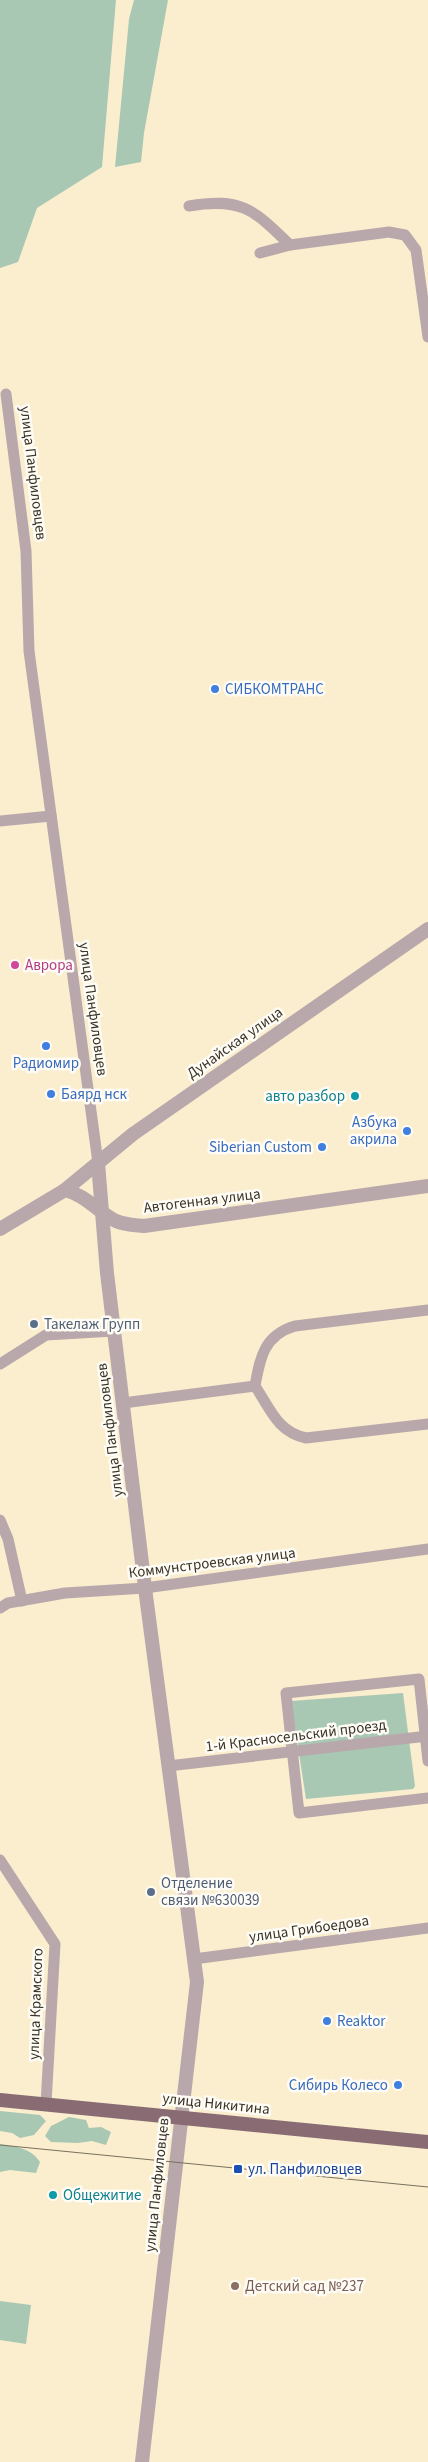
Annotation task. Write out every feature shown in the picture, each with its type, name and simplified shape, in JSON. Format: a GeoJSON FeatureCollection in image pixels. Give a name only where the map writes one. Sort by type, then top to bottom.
{"type":"FeatureCollection","features":[{"type":"Feature","properties":{"kind":"main road","name":"улица Никитина"},"geometry":{"type":"LineString","coordinates":[[0,2100],[428,2142]]}},
{"type":"Feature","properties":{"kind":"street"},"geometry":{"type":"LineString","coordinates":[[190,206],[207,203],[233,204],[244,207],[265,220],[290,245]]}},
{"type":"Feature","properties":{"kind":"street"},"geometry":{"type":"LineString","coordinates":[[260,253],[290,245],[389,232],[405,235],[416,250],[428,337]]}},
{"type":"Feature","properties":{"kind":"street","name":"улица Панфиловцев"},"geometry":{"type":"LineString","coordinates":[[6,394],[26,551],[28,643],[98,1163],[114,1331],[145,1588],[197,1982],[142,2462]]}},
{"type":"Feature","properties":{"kind":"street"},"geometry":{"type":"LineString","coordinates":[[0,821],[51,816]]}},
{"type":"Feature","properties":{"kind":"street","name":"Дунайская улица"},"geometry":{"type":"LineString","coordinates":[[65,1190],[133,1134],[428,928]]}},
{"type":"Feature","properties":{"kind":"street","name":"Автогенная улица"},"geometry":{"type":"LineString","coordinates":[[65,1190],[86,1198],[103,1212],[124,1224],[144,1226],[428,1186]]}},
{"type":"Feature","properties":{"kind":"street"},"geometry":{"type":"LineString","coordinates":[[0,1230],[65,1190]]}},
{"type":"Feature","properties":{"kind":"street"},"geometry":{"type":"LineString","coordinates":[[428,1310],[295,1326],[282,1330],[272,1339],[259,1360],[255,1386],[282,1427],[293,1435],[306,1438],[428,1424]]}},
{"type":"Feature","properties":{"kind":"street"},"geometry":{"type":"LineString","coordinates":[[0,1364],[46,1335],[114,1331]]}},
{"type":"Feature","properties":{"kind":"street"},"geometry":{"type":"LineString","coordinates":[[123,1403],[255,1386]]}},
{"type":"Feature","properties":{"kind":"street"},"geometry":{"type":"LineString","coordinates":[[0,1520],[8,1539],[22,1601]]}},
{"type":"Feature","properties":{"kind":"street","name":"Коммунстроевская улица"},"geometry":{"type":"LineString","coordinates":[[0,1608],[8,1603],[65,1593],[145,1588],[428,1549]]}},
{"type":"Feature","properties":{"kind":"street"},"geometry":{"type":"LineString","coordinates":[[428,1761],[427,1736],[419,1679],[286,1693],[300,1813],[428,1798]]}},
{"type":"Feature","properties":{"kind":"street","name":"1-й Красносельский проезд"},"geometry":{"type":"LineString","coordinates":[[168,1766],[427,1736]]}},
{"type":"Feature","properties":{"kind":"street","name":"улица Крамского"},"geometry":{"type":"LineString","coordinates":[[0,1860],[55,1944],[46,2104]]}},
{"type":"Feature","properties":{"kind":"street","name":"улица Грибоедова"},"geometry":{"type":"LineString","coordinates":[[194,1960],[428,1928]]}},
{"type":"Feature","properties":{"kind":"green space"},"geometry":{"type":"Polygon","coordinates":[[[0,0],[116,0],[102,167],[37,208],[18,262],[0,268],[0,0]]]}},
{"type":"Feature","properties":{"kind":"green space"},"geometry":{"type":"Polygon","coordinates":[[[134,0],[168,0],[144,133],[141,162],[115,167],[129,19],[134,0]]]}},
{"type":"Feature","properties":{"kind":"green space"},"geometry":{"type":"Polygon","coordinates":[[[403,1693],[415,1786],[413,1789],[306,1799],[291,1701],[403,1693]]]}},
{"type":"Feature","properties":{"kind":"green space"},"geometry":{"type":"Polygon","coordinates":[[[0,2111],[40,2115],[46,2121],[34,2135],[20,2138],[12,2133],[0,2131],[0,2111]]]}},
{"type":"Feature","properties":{"kind":"green space"},"geometry":{"type":"Polygon","coordinates":[[[69,2117],[86,2120],[89,2128],[101,2127],[111,2132],[106,2145],[92,2141],[78,2143],[51,2142],[45,2136],[51,2126],[69,2117]]]}},
{"type":"Feature","properties":{"kind":"green space"},"geometry":{"type":"Polygon","coordinates":[[[0,2144],[17,2147],[36,2157],[40,2162],[36,2173],[10,2170],[0,2172],[0,2144]]]}},
{"type":"Feature","properties":{"kind":"green space"},"geometry":{"type":"Polygon","coordinates":[[[0,2301],[31,2305],[26,2344],[0,2340],[0,2301]]]}},
{"type":"Feature","properties":{"kind":"tram line"},"geometry":{"type":"LineString","coordinates":[[0,2145],[428,2187]]}},
{"type":"Feature","properties":{"kind":"place","name":"СИБКОМТРАНС"},"geometry":{"type":"Point","coordinates":[215,689]}},
{"type":"Feature","properties":{"kind":"place","name":"Аврора"},"geometry":{"type":"Point","coordinates":[15,965]}},
{"type":"Feature","properties":{"kind":"place","name":"Радиомир"},"geometry":{"type":"Point","coordinates":[46,1046]}},
{"type":"Feature","properties":{"kind":"place","name":"Баярд нск"},"geometry":{"type":"Point","coordinates":[51,1094]}},
{"type":"Feature","properties":{"kind":"place","name":"авто разбор"},"geometry":{"type":"Point","coordinates":[355,1096]}},
{"type":"Feature","properties":{"kind":"place","name":"Азбука акрила"},"geometry":{"type":"Point","coordinates":[407,1131]}},
{"type":"Feature","properties":{"kind":"place","name":"Siberian Custom"},"geometry":{"type":"Point","coordinates":[322,1147]}},
{"type":"Feature","properties":{"kind":"place","name":"Такелаж Групп"},"geometry":{"type":"Point","coordinates":[34,1324]}},
{"type":"Feature","properties":{"kind":"place","name":"Отделение связи №630039"},"geometry":{"type":"Point","coordinates":[151,1892]}},
{"type":"Feature","properties":{"kind":"place","name":"Reaktor"},"geometry":{"type":"Point","coordinates":[327,2021]}},
{"type":"Feature","properties":{"kind":"place","name":"Сибирь Колесо"},"geometry":{"type":"Point","coordinates":[398,2085]}},
{"type":"Feature","properties":{"kind":"place","name":"ул. Панфиловцев"},"geometry":{"type":"Point","coordinates":[238,2169]}},
{"type":"Feature","properties":{"kind":"place","name":"Общежитие"},"geometry":{"type":"Point","coordinates":[53,2195]}},
{"type":"Feature","properties":{"kind":"place","name":"Детский сад №237"},"geometry":{"type":"Point","coordinates":[235,2286]}}]}
